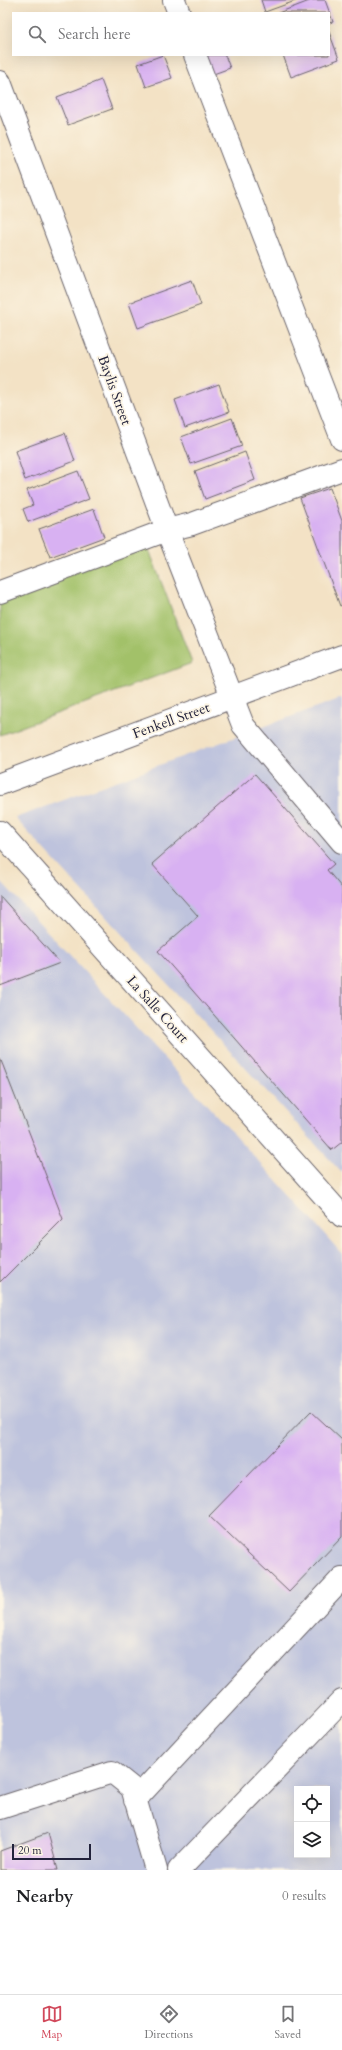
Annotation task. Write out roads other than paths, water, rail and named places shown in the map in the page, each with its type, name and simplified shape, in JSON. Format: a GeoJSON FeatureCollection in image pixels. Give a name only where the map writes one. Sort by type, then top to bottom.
{"type":"FeatureCollection","features":[{"type":"Feature","properties":{"kind":"street"},"geometry":{"type":"LineString","coordinates":[[174,0],[179,12]]}},
{"type":"Feature","properties":{"kind":"street"},"geometry":{"type":"LineString","coordinates":[[195,56],[342,439]]}},
{"type":"Feature","properties":{"kind":"street","name":"Baylis Street"},"geometry":{"type":"LineString","coordinates":[[0,82],[167,530],[233,697],[242,725],[342,842]]}},
{"type":"Feature","properties":{"kind":"street"},"geometry":{"type":"LineString","coordinates":[[0,592],[167,530],[192,524],[342,469]]}},
{"type":"Feature","properties":{"kind":"street","name":"Fenkell Street"},"geometry":{"type":"LineString","coordinates":[[0,784],[342,656]]}},
{"type":"Feature","properties":{"kind":"street","name":"La Salle Court"},"geometry":{"type":"LineString","coordinates":[[0,832],[342,1216]]}},
{"type":"Feature","properties":{"kind":"street"},"geometry":{"type":"LineString","coordinates":[[135,1800],[342,1578]]}},
{"type":"Feature","properties":{"kind":"street"},"geometry":{"type":"LineString","coordinates":[[179,1870],[342,1701]]}},
{"type":"Feature","properties":{"kind":"street"},"geometry":{"type":"LineString","coordinates":[[0,1808],[112,1772],[132,1788],[156,1870]]}}]}
